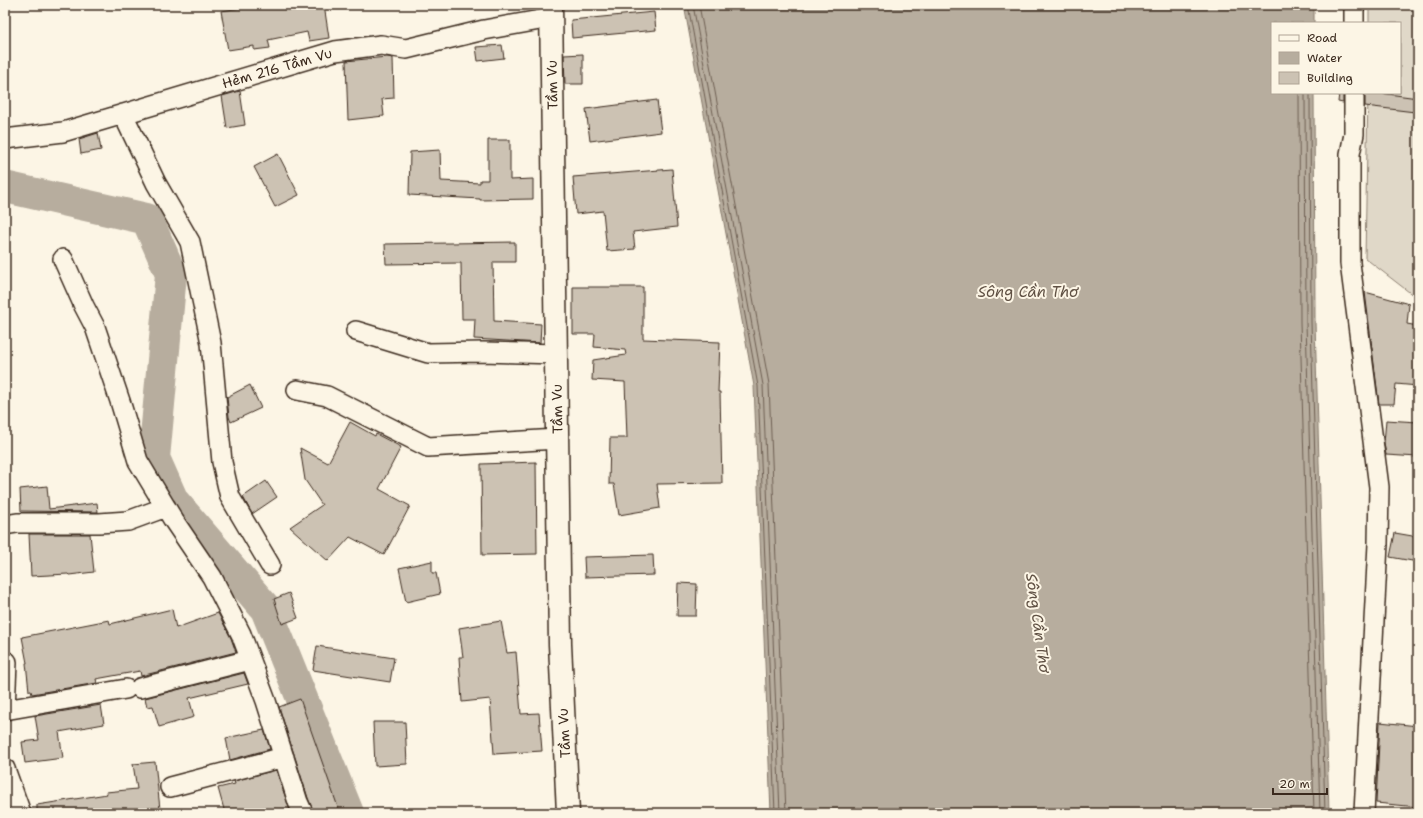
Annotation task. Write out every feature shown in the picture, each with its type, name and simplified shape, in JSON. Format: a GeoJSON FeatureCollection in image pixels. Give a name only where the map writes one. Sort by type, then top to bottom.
{"type":"FeatureCollection","features":[{"type":"Feature","properties":{"kind":"street"},"geometry":{"type":"LineString","coordinates":[[1354,5],[1354,22]]}},
{"type":"Feature","properties":{"kind":"street","name":"Hẻm 216 Tầm Vu"},"geometry":{"type":"LineString","coordinates":[[5,138],[63,132],[335,51],[381,46],[406,49],[484,30],[551,11]]}},
{"type":"Feature","properties":{"kind":"street","name":"Tầm Vu"},"geometry":{"type":"LineString","coordinates":[[551,11],[560,644],[568,813]]}},
{"type":"Feature","properties":{"kind":"street"},"geometry":{"type":"LineString","coordinates":[[1354,94],[1354,134],[1350,154],[1350,263],[1379,487],[1378,544],[1364,813]]}},
{"type":"Feature","properties":{"kind":"street"},"geometry":{"type":"LineString","coordinates":[[123,114],[156,183],[190,242],[211,343],[222,462],[230,497],[270,565]]}},
{"type":"Feature","properties":{"kind":"street"},"geometry":{"type":"LineString","coordinates":[[63,259],[95,327],[138,461],[212,577],[241,634],[302,813]]}},
{"type":"Feature","properties":{"kind":"street"},"geometry":{"type":"LineString","coordinates":[[356,331],[428,353],[483,352],[556,354]]}},
{"type":"Feature","properties":{"kind":"street"},"geometry":{"type":"LineString","coordinates":[[297,390],[327,396],[428,447],[557,439]]}},
{"type":"Feature","properties":{"kind":"street"},"geometry":{"type":"LineString","coordinates":[[5,525],[17,523],[99,523],[128,521],[166,507]]}},
{"type":"Feature","properties":{"kind":"street"},"geometry":{"type":"LineString","coordinates":[[7,662],[5,710],[133,688],[250,660]]}},
{"type":"Feature","properties":{"kind":"street"},"geometry":{"type":"LineString","coordinates":[[170,787],[284,757]]}},
{"type":"Feature","properties":{"kind":"street"},"geometry":{"type":"LineString","coordinates":[[5,769],[21,813]]}},
{"type":"Feature","properties":{"kind":"shaded area"},"geometry":{"type":"Polygon","coordinates":[[[1369,5],[1418,5],[1418,299],[1365,258],[1368,94],[1401,94],[1401,22],[1369,22],[1369,5]]]}},
{"type":"Feature","properties":{"kind":"water","name":"Sông Cần Thơ"},"geometry":{"type":"Polygon","coordinates":[[[684,5],[1314,5],[1314,22],[1271,22],[1271,94],[1314,94],[1315,322],[1329,813],[771,813],[754,386],[684,5]]]}},
{"type":"Feature","properties":{"kind":"building"},"geometry":{"type":"Polygon","coordinates":[[[248,5],[324,5],[329,38],[309,41],[307,32],[268,40],[270,48],[254,50],[254,46],[228,50],[221,11],[248,7],[248,5]]]}},
{"type":"Feature","properties":{"kind":"building"},"geometry":{"type":"Polygon","coordinates":[[[654,12],[656,30],[572,38],[571,20],[654,12]]]}},
{"type":"Feature","properties":{"kind":"building"},"geometry":{"type":"Polygon","coordinates":[[[502,45],[504,58],[478,61],[476,47],[502,45]]]}},
{"type":"Feature","properties":{"kind":"building"},"geometry":{"type":"Polygon","coordinates":[[[583,54],[583,84],[565,84],[564,55],[583,54]]]}},
{"type":"Feature","properties":{"kind":"building"},"geometry":{"type":"Polygon","coordinates":[[[387,57],[393,58],[394,98],[382,99],[384,116],[348,120],[346,61],[387,57]]]}},
{"type":"Feature","properties":{"kind":"building"},"geometry":{"type":"Polygon","coordinates":[[[240,91],[245,125],[227,128],[222,96],[240,91]]]}},
{"type":"Feature","properties":{"kind":"building"},"geometry":{"type":"Polygon","coordinates":[[[1339,94],[1343,94],[1343,103],[1338,102],[1339,94]]]}},
{"type":"Feature","properties":{"kind":"building"},"geometry":{"type":"Polygon","coordinates":[[[1365,94],[1388,94],[1418,98],[1415,112],[1365,106],[1365,94]]]}},
{"type":"Feature","properties":{"kind":"building"},"geometry":{"type":"Polygon","coordinates":[[[657,100],[661,132],[590,141],[586,109],[657,100]]]}},
{"type":"Feature","properties":{"kind":"building"},"geometry":{"type":"Polygon","coordinates":[[[98,133],[101,150],[81,154],[79,139],[98,133]]]}},
{"type":"Feature","properties":{"kind":"building"},"geometry":{"type":"Polygon","coordinates":[[[488,140],[510,140],[510,180],[533,179],[533,199],[480,200],[409,195],[410,152],[440,150],[441,181],[480,183],[480,180],[488,180],[488,140]]]}},
{"type":"Feature","properties":{"kind":"building"},"geometry":{"type":"Polygon","coordinates":[[[278,154],[299,195],[275,207],[254,167],[278,154]]]}},
{"type":"Feature","properties":{"kind":"building"},"geometry":{"type":"Polygon","coordinates":[[[672,169],[677,227],[633,232],[635,249],[607,251],[603,211],[576,214],[573,177],[672,169]]]}},
{"type":"Feature","properties":{"kind":"building"},"geometry":{"type":"Polygon","coordinates":[[[515,242],[515,262],[493,262],[494,321],[541,324],[540,343],[474,339],[475,319],[462,319],[461,263],[386,264],[385,244],[515,242]]]}},
{"type":"Feature","properties":{"kind":"building"},"geometry":{"type":"Polygon","coordinates":[[[573,287],[643,287],[643,339],[720,342],[718,392],[720,392],[722,483],[657,484],[660,508],[619,515],[614,484],[609,484],[610,438],[627,438],[625,382],[592,380],[593,360],[626,355],[625,350],[594,347],[595,334],[573,334],[573,287]]]}},
{"type":"Feature","properties":{"kind":"building"},"geometry":{"type":"Polygon","coordinates":[[[1365,292],[1409,304],[1407,324],[1418,326],[1418,386],[1396,384],[1394,404],[1379,404],[1365,292]]]}},
{"type":"Feature","properties":{"kind":"building"},"geometry":{"type":"Polygon","coordinates":[[[250,385],[261,408],[231,422],[227,397],[250,385]]]}},
{"type":"Feature","properties":{"kind":"building"},"geometry":{"type":"Polygon","coordinates":[[[1386,420],[1418,422],[1418,457],[1386,455],[1384,443],[1386,420]]]}},
{"type":"Feature","properties":{"kind":"building"},"geometry":{"type":"Polygon","coordinates":[[[350,422],[375,436],[376,434],[401,447],[379,489],[410,506],[384,555],[350,537],[328,561],[290,527],[322,505],[305,480],[300,448],[328,463],[350,422]]]}},
{"type":"Feature","properties":{"kind":"building"},"geometry":{"type":"Polygon","coordinates":[[[536,462],[537,554],[482,555],[481,464],[536,462]]]}},
{"type":"Feature","properties":{"kind":"building"},"geometry":{"type":"Polygon","coordinates":[[[266,481],[277,497],[252,514],[243,497],[266,481]]]}},
{"type":"Feature","properties":{"kind":"building"},"geometry":{"type":"Polygon","coordinates":[[[47,486],[49,509],[97,503],[98,512],[21,511],[20,489],[47,486]]]}},
{"type":"Feature","properties":{"kind":"building"},"geometry":{"type":"Polygon","coordinates":[[[1395,533],[1418,537],[1418,562],[1390,557],[1395,533]]]}},
{"type":"Feature","properties":{"kind":"building"},"geometry":{"type":"Polygon","coordinates":[[[29,534],[90,534],[94,572],[69,575],[31,576],[29,534]]]}},
{"type":"Feature","properties":{"kind":"building"},"geometry":{"type":"Polygon","coordinates":[[[653,555],[654,575],[585,577],[584,557],[653,555]]]}},
{"type":"Feature","properties":{"kind":"building"},"geometry":{"type":"Polygon","coordinates":[[[432,561],[432,573],[436,573],[440,594],[406,602],[399,568],[432,561]]]}},
{"type":"Feature","properties":{"kind":"building"},"geometry":{"type":"Polygon","coordinates":[[[678,583],[697,584],[696,616],[677,616],[678,583]]]}},
{"type":"Feature","properties":{"kind":"building"},"geometry":{"type":"Polygon","coordinates":[[[289,593],[298,618],[282,624],[274,599],[289,593]]]}},
{"type":"Feature","properties":{"kind":"building"},"geometry":{"type":"Polygon","coordinates":[[[172,609],[176,628],[218,613],[231,638],[236,652],[141,676],[140,671],[96,679],[97,683],[32,694],[31,691],[29,691],[27,663],[22,637],[109,620],[110,624],[172,609]]]}},
{"type":"Feature","properties":{"kind":"building"},"geometry":{"type":"Polygon","coordinates":[[[501,621],[507,653],[516,652],[521,714],[539,713],[542,751],[494,754],[490,699],[462,702],[459,657],[463,657],[459,628],[501,621]]]}},
{"type":"Feature","properties":{"kind":"building"},"geometry":{"type":"Polygon","coordinates":[[[317,646],[394,658],[390,682],[313,670],[317,646]]]}},
{"type":"Feature","properties":{"kind":"building"},"geometry":{"type":"Polygon","coordinates":[[[244,673],[248,684],[189,698],[194,717],[159,727],[153,706],[147,707],[145,698],[244,673]]]}},
{"type":"Feature","properties":{"kind":"building"},"geometry":{"type":"Polygon","coordinates":[[[300,699],[340,813],[314,813],[308,798],[279,707],[300,699]]]}},
{"type":"Feature","properties":{"kind":"building"},"geometry":{"type":"Polygon","coordinates":[[[101,705],[104,724],[59,732],[63,758],[25,763],[22,742],[39,740],[35,716],[101,705]]]}},
{"type":"Feature","properties":{"kind":"building"},"geometry":{"type":"Polygon","coordinates":[[[373,722],[405,722],[407,764],[375,766],[373,722]]]}},
{"type":"Feature","properties":{"kind":"building"},"geometry":{"type":"Polygon","coordinates":[[[1380,722],[1418,726],[1418,807],[1376,803],[1380,722]]]}},
{"type":"Feature","properties":{"kind":"building"},"geometry":{"type":"Polygon","coordinates":[[[264,730],[270,749],[230,760],[226,738],[264,730]]]}},
{"type":"Feature","properties":{"kind":"building"},"geometry":{"type":"Polygon","coordinates":[[[155,762],[160,809],[157,810],[157,813],[37,813],[37,805],[107,794],[106,792],[137,789],[133,764],[155,762]]]}},
{"type":"Feature","properties":{"kind":"building"},"geometry":{"type":"Polygon","coordinates":[[[276,770],[291,813],[225,813],[218,788],[235,784],[234,781],[276,770]]]}},
{"type":"Feature","properties":{"kind":"waterway"},"geometry":{"type":"LineString","coordinates":[[5,187],[147,219],[171,274],[154,458],[173,501],[266,609],[348,813]]}}]}
